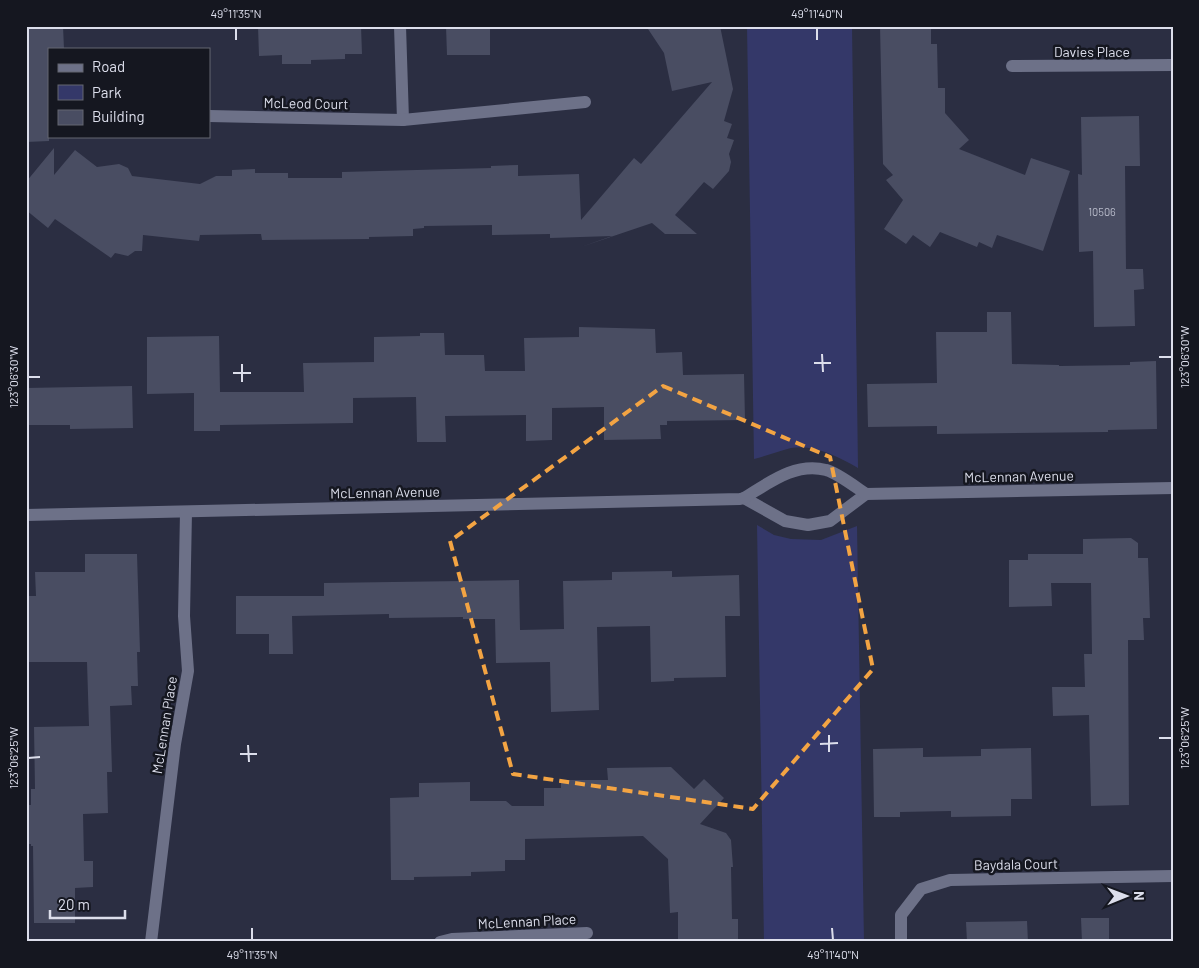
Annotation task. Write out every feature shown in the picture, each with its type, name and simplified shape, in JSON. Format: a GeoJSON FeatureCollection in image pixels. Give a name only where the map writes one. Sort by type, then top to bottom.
{"type":"FeatureCollection","features":[{"type":"Feature","properties":{"kind":"street"},"geometry":{"type":"LineString","coordinates":[[400,26],[403,120]]}},
{"type":"Feature","properties":{"kind":"street","name":"Davies Place"},"geometry":{"type":"LineString","coordinates":[[1012,66],[1173,65]]}},
{"type":"Feature","properties":{"kind":"street","name":"McLeod Court"},"geometry":{"type":"LineString","coordinates":[[210,116],[403,120],[585,102]]}},
{"type":"Feature","properties":{"kind":"street","name":"McLennan Avenue"},"geometry":{"type":"LineString","coordinates":[[26,515],[744,498],[787,472],[807,468],[828,470],[866,494],[1173,488]]}},
{"type":"Feature","properties":{"kind":"street"},"geometry":{"type":"LineString","coordinates":[[744,498],[785,521],[808,525],[830,521],[866,494]]}},
{"type":"Feature","properties":{"kind":"street","name":"McLennan Place"},"geometry":{"type":"LineString","coordinates":[[151,942],[175,744],[188,671],[184,616],[186,512]]}},
{"type":"Feature","properties":{"kind":"street","name":"Baydala Court"},"geometry":{"type":"LineString","coordinates":[[900,942],[901,915],[920,889],[950,880],[1173,876]]}},
{"type":"Feature","properties":{"kind":"street","name":"McLennan Place"},"geometry":{"type":"LineString","coordinates":[[440,942],[452,938],[587,933]]}},
{"type":"Feature","properties":{"kind":"highlighted area"},"geometry":{"type":"Polygon","coordinates":[[[663,386],[830,457],[873,669],[753,809],[513,774],[450,541],[663,386]]]}},
{"type":"Feature","properties":{"kind":"green space"},"geometry":{"type":"Polygon","coordinates":[[[747,26],[852,26],[858,468],[835,456],[800,447],[754,459],[747,26]]]}},
{"type":"Feature","properties":{"kind":"green space"},"geometry":{"type":"Polygon","coordinates":[[[757,525],[774,535],[791,539],[821,540],[857,526],[864,942],[764,942],[757,525]]]}},
{"type":"Feature","properties":{"kind":"building"},"geometry":{"type":"Polygon","coordinates":[[[26,26],[63,26],[64,48],[48,48],[49,141],[26,142],[26,26]]]}},
{"type":"Feature","properties":{"kind":"building"},"geometry":{"type":"Polygon","coordinates":[[[258,26],[361,26],[362,54],[345,54],[345,59],[311,60],[311,64],[282,64],[282,55],[259,56],[258,26]]]}},
{"type":"Feature","properties":{"kind":"building"},"geometry":{"type":"Polygon","coordinates":[[[446,26],[490,26],[490,55],[447,55],[446,26]]]}},
{"type":"Feature","properties":{"kind":"building"},"geometry":{"type":"Polygon","coordinates":[[[646,26],[720,26],[733,89],[724,121],[732,124],[727,138],[734,140],[729,154],[731,162],[729,171],[713,189],[704,182],[675,215],[697,234],[665,234],[652,223],[581,247],[612,236],[550,238],[550,234],[492,235],[492,225],[424,226],[424,228],[413,229],[413,236],[369,237],[369,239],[262,240],[261,234],[200,235],[199,241],[143,235],[142,251],[135,251],[128,256],[115,253],[111,258],[55,219],[48,228],[26,210],[26,182],[54,148],[54,175],[75,150],[97,167],[119,164],[128,168],[132,176],[200,184],[216,176],[232,176],[232,170],[255,169],[255,173],[288,173],[288,178],[342,178],[342,172],[491,168],[491,166],[518,165],[518,176],[579,174],[581,220],[634,158],[641,164],[712,82],[672,91],[664,53],[646,26]]]}},
{"type":"Feature","properties":{"kind":"building"},"geometry":{"type":"Polygon","coordinates":[[[880,26],[931,26],[931,44],[937,44],[938,88],[945,88],[945,113],[969,140],[959,149],[1025,175],[1031,158],[1070,171],[1043,251],[997,235],[992,248],[979,242],[977,247],[940,232],[930,247],[913,235],[906,244],[884,229],[903,200],[886,180],[893,175],[883,164],[880,26]]]}},
{"type":"Feature","properties":{"kind":"building"},"geometry":{"type":"Polygon","coordinates":[[[1139,116],[1140,166],[1125,166],[1126,269],[1143,269],[1144,289],[1134,290],[1135,326],[1094,327],[1093,251],[1079,252],[1078,174],[1082,175],[1081,117],[1139,116]]]}},
{"type":"Feature","properties":{"kind":"building"},"geometry":{"type":"Polygon","coordinates":[[[987,312],[1011,312],[1012,364],[1059,366],[1130,365],[1130,362],[1156,361],[1157,429],[1108,430],[1108,432],[937,434],[937,426],[868,427],[867,384],[937,383],[936,332],[987,332],[987,312]]]}},
{"type":"Feature","properties":{"kind":"building"},"geometry":{"type":"Polygon","coordinates":[[[579,327],[655,329],[656,353],[682,352],[683,375],[744,374],[745,420],[667,421],[667,425],[660,425],[661,439],[604,440],[604,407],[552,408],[552,440],[526,441],[526,415],[445,416],[446,442],[417,442],[416,397],[353,398],[353,423],[220,425],[220,431],[194,431],[194,393],[147,394],[147,337],[219,336],[220,392],[304,392],[303,363],[374,362],[374,337],[420,336],[420,333],[444,333],[445,355],[484,355],[485,371],[525,371],[524,338],[579,337],[579,327]]]}},
{"type":"Feature","properties":{"kind":"building"},"geometry":{"type":"Polygon","coordinates":[[[132,386],[133,428],[70,429],[70,425],[26,425],[26,388],[132,386]]]}},
{"type":"Feature","properties":{"kind":"building"},"geometry":{"type":"Polygon","coordinates":[[[1131,538],[1138,543],[1138,558],[1148,558],[1150,618],[1143,618],[1144,640],[1128,640],[1129,805],[1091,806],[1089,715],[1053,716],[1052,687],[1085,687],[1084,654],[1092,654],[1091,583],[1051,583],[1052,606],[1009,607],[1009,560],[1028,560],[1028,554],[1083,554],[1083,539],[1131,538]]]}},
{"type":"Feature","properties":{"kind":"building"},"geometry":{"type":"Polygon","coordinates":[[[85,554],[137,554],[140,652],[137,652],[138,686],[131,686],[132,705],[110,706],[112,772],[107,772],[108,813],[83,814],[84,861],[93,861],[93,887],[75,888],[75,923],[34,923],[33,846],[26,844],[26,805],[31,805],[31,789],[35,789],[34,727],[89,726],[87,662],[26,662],[26,596],[36,596],[35,572],[85,572],[85,554]]]}},
{"type":"Feature","properties":{"kind":"building"},"geometry":{"type":"Polygon","coordinates":[[[672,571],[672,577],[739,575],[740,616],[725,616],[726,677],[674,678],[674,681],[651,682],[650,626],[597,627],[599,710],[551,712],[550,662],[496,663],[495,619],[463,619],[463,617],[389,618],[389,614],[292,616],[293,654],[269,654],[269,634],[236,634],[236,596],[324,596],[324,583],[519,580],[520,630],[564,629],[563,581],[612,580],[612,572],[672,571]]]}},
{"type":"Feature","properties":{"kind":"building"},"geometry":{"type":"Polygon","coordinates":[[[923,748],[923,757],[981,756],[981,749],[1031,748],[1032,799],[1011,799],[1011,816],[951,817],[951,811],[900,812],[900,817],[874,817],[873,749],[923,748]]]}},
{"type":"Feature","properties":{"kind":"building"},"geometry":{"type":"Polygon","coordinates":[[[671,767],[694,789],[704,779],[724,798],[700,824],[726,833],[731,840],[733,867],[731,867],[732,919],[738,919],[738,942],[678,942],[678,912],[670,913],[668,859],[643,836],[525,839],[525,860],[505,860],[505,871],[471,872],[471,876],[414,877],[414,880],[391,880],[390,798],[419,797],[419,783],[470,782],[470,801],[506,801],[512,806],[544,806],[544,788],[561,788],[561,780],[608,780],[607,768],[671,767]]]}},
{"type":"Feature","properties":{"kind":"building"},"geometry":{"type":"Polygon","coordinates":[[[1081,918],[1109,918],[1109,942],[1082,942],[1081,918]]]}},
{"type":"Feature","properties":{"kind":"building"},"geometry":{"type":"Polygon","coordinates":[[[1027,921],[1028,942],[967,942],[966,922],[1027,921]]]}}]}
